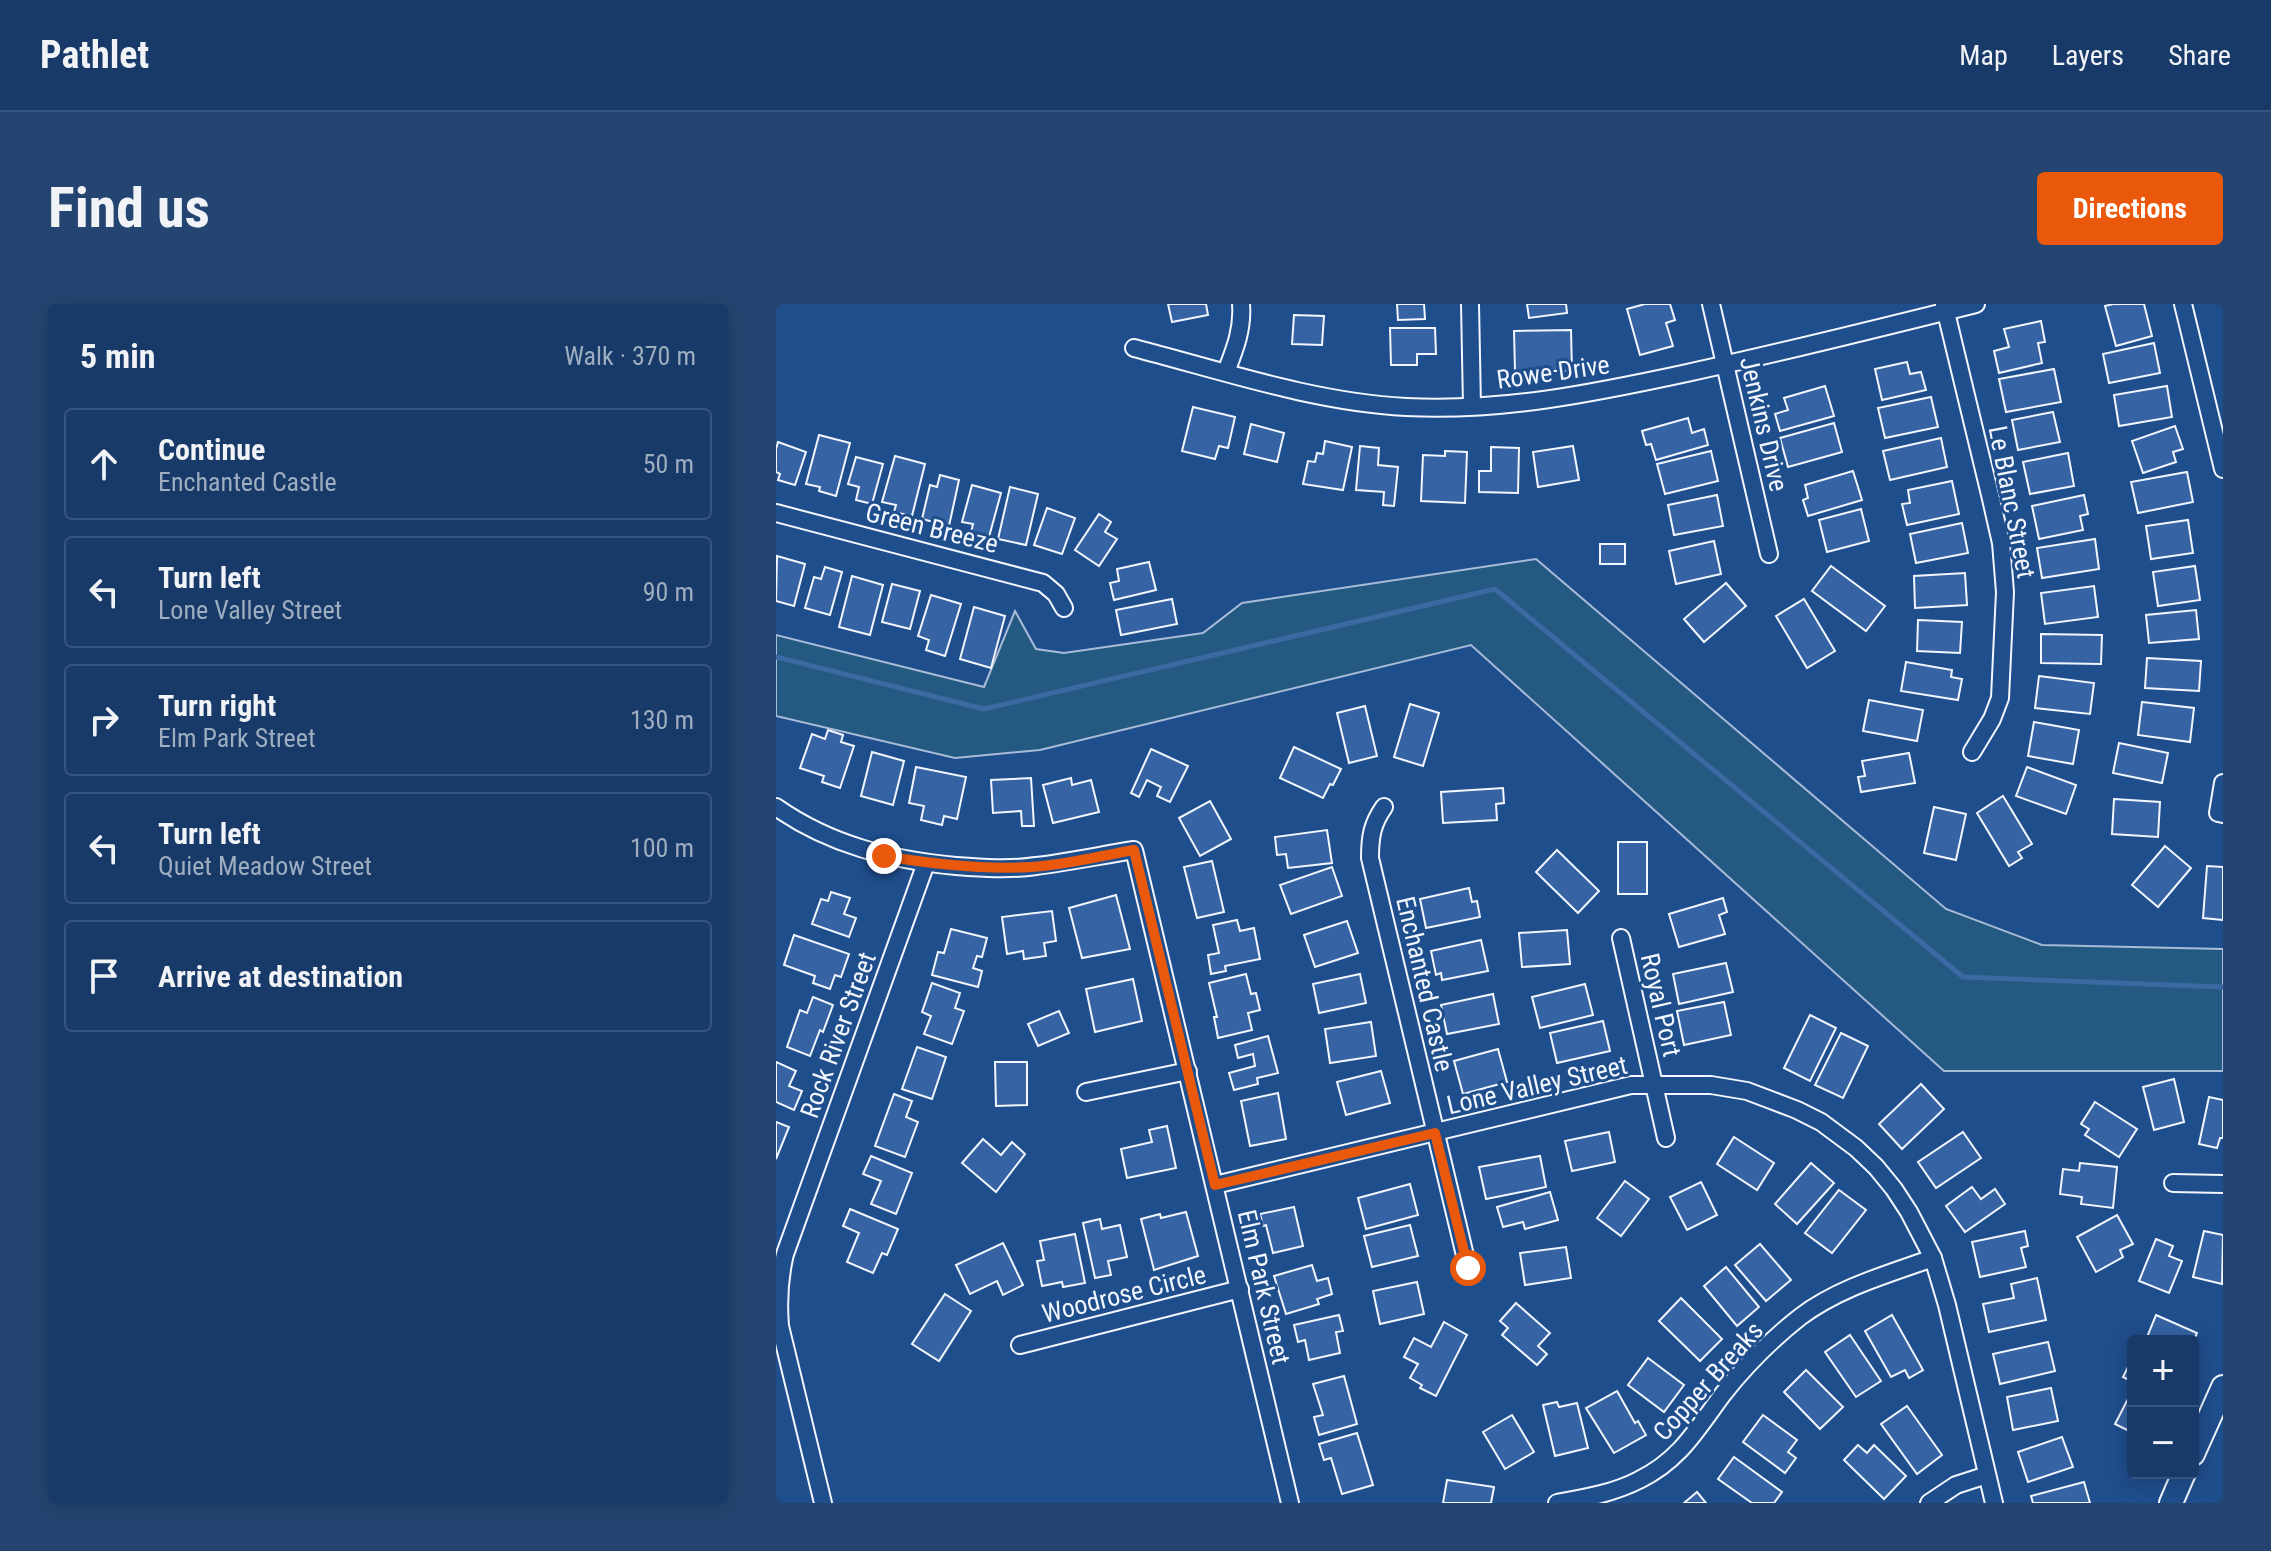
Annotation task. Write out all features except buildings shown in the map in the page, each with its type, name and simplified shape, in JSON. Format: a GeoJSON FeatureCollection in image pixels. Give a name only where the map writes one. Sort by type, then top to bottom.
{"type":"FeatureCollection","features":[{"type":"Feature","properties":{"kind":"street"},"geometry":{"type":"LineString","coordinates":[[1226,372],[1242,322],[1241,304]]}},
{"type":"Feature","properties":{"kind":"street"},"geometry":{"type":"LineString","coordinates":[[1470,304],[1472,406]]}},
{"type":"Feature","properties":{"kind":"street","name":"Jenkins Drive"},"geometry":{"type":"LineString","coordinates":[[1711,304],[1769,554]]}},
{"type":"Feature","properties":{"kind":"street","name":"Rowe Drive"},"geometry":{"type":"LineString","coordinates":[[1134,348],[1293,390],[1365,403],[1442,408],[1549,400],[1607,391],[1726,365],[1945,308],[1976,304]]}},
{"type":"Feature","properties":{"kind":"street"},"geometry":{"type":"LineString","coordinates":[[2183,304],[2223,469]]}},
{"type":"Feature","properties":{"kind":"street","name":"Le Blanc Street"},"geometry":{"type":"LineString","coordinates":[[1945,308],[2001,543],[2005,592],[2000,698],[1992,719],[1972,752]]}},
{"type":"Feature","properties":{"kind":"street","name":"Green Breeze"},"geometry":{"type":"LineString","coordinates":[[776,513],[1043,583],[1056,594],[1064,608]]}},
{"type":"Feature","properties":{"kind":"street"},"geometry":{"type":"LineString","coordinates":[[2221,813],[2223,783]]}},
{"type":"Feature","properties":{"kind":"street"},"geometry":{"type":"LineString","coordinates":[[776,807],[822,834],[852,847],[926,863]]}},
{"type":"Feature","properties":{"kind":"street","name":"Enchanted Castle"},"geometry":{"type":"LineString","coordinates":[[1384,807],[1370,834],[1370,858],[1468,1268]]}},
{"type":"Feature","properties":{"kind":"street","name":"Elm Park Street"},"geometry":{"type":"LineString","coordinates":[[926,863],[984,868],[1034,867],[1134,850],[1290,1503]]}},
{"type":"Feature","properties":{"kind":"street","name":"Rock River Street"},"geometry":{"type":"LineString","coordinates":[[823,1503],[780,1326],[778,1296],[781,1273],[785,1254],[926,863]]}},
{"type":"Feature","properties":{"kind":"street","name":"Royal Port"},"geometry":{"type":"LineString","coordinates":[[1621,938],[1666,1138]]}},
{"type":"Feature","properties":{"kind":"street"},"geometry":{"type":"LineString","coordinates":[[1086,1092],[1188,1071]]}},
{"type":"Feature","properties":{"kind":"street","name":"Lone Valley Street"},"geometry":{"type":"LineString","coordinates":[[1215,1185],[1631,1085],[1711,1085],[1747,1091],[1797,1110],[1821,1122],[1856,1148],[1894,1189],[1933,1258],[1994,1503]]}},
{"type":"Feature","properties":{"kind":"street"},"geometry":{"type":"LineString","coordinates":[[2173,1183],[2223,1184]]}},
{"type":"Feature","properties":{"kind":"street","name":"Copper Breaks"},"geometry":{"type":"LineString","coordinates":[[1557,1503],[1594,1496],[1636,1482],[1652,1473],[1693,1437],[1745,1368],[1801,1316],[1869,1280],[1933,1258]]}},
{"type":"Feature","properties":{"kind":"street","name":"Woodrose Circle"},"geometry":{"type":"LineString","coordinates":[[1020,1345],[1240,1289]]}},
{"type":"Feature","properties":{"kind":"street"},"geometry":{"type":"LineString","coordinates":[[2199,1441],[2223,1387]]}},
{"type":"Feature","properties":{"kind":"street"},"geometry":{"type":"LineString","coordinates":[[1929,1503],[1956,1485],[1987,1475]]}},
{"type":"Feature","properties":{"kind":"street"},"geometry":{"type":"LineString","coordinates":[[2171,1503],[2181,1479]]}},
{"type":"Feature","properties":{"kind":"shaded area"},"geometry":{"type":"Polygon","coordinates":[[[1536,559],[1946,909],[2042,945],[2223,949],[2223,1071],[1944,1071],[1471,645],[1040,750],[955,758],[776,716],[776,635],[984,687],[1015,611],[1036,649],[1064,653],[1203,633],[1242,603],[1536,559]]]}},
{"type":"Feature","properties":{"kind":"waterway"},"geometry":{"type":"LineString","coordinates":[[776,657],[984,709],[1495,589],[1963,977],[2223,987]]}},
{"type":"Feature","properties":{"kind":"route"},"geometry":{"type":"LineString","coordinates":[[884,856],[984,868],[1034,867],[1134,850],[1215,1185],[1435,1133],[1468,1268]]}}]}
